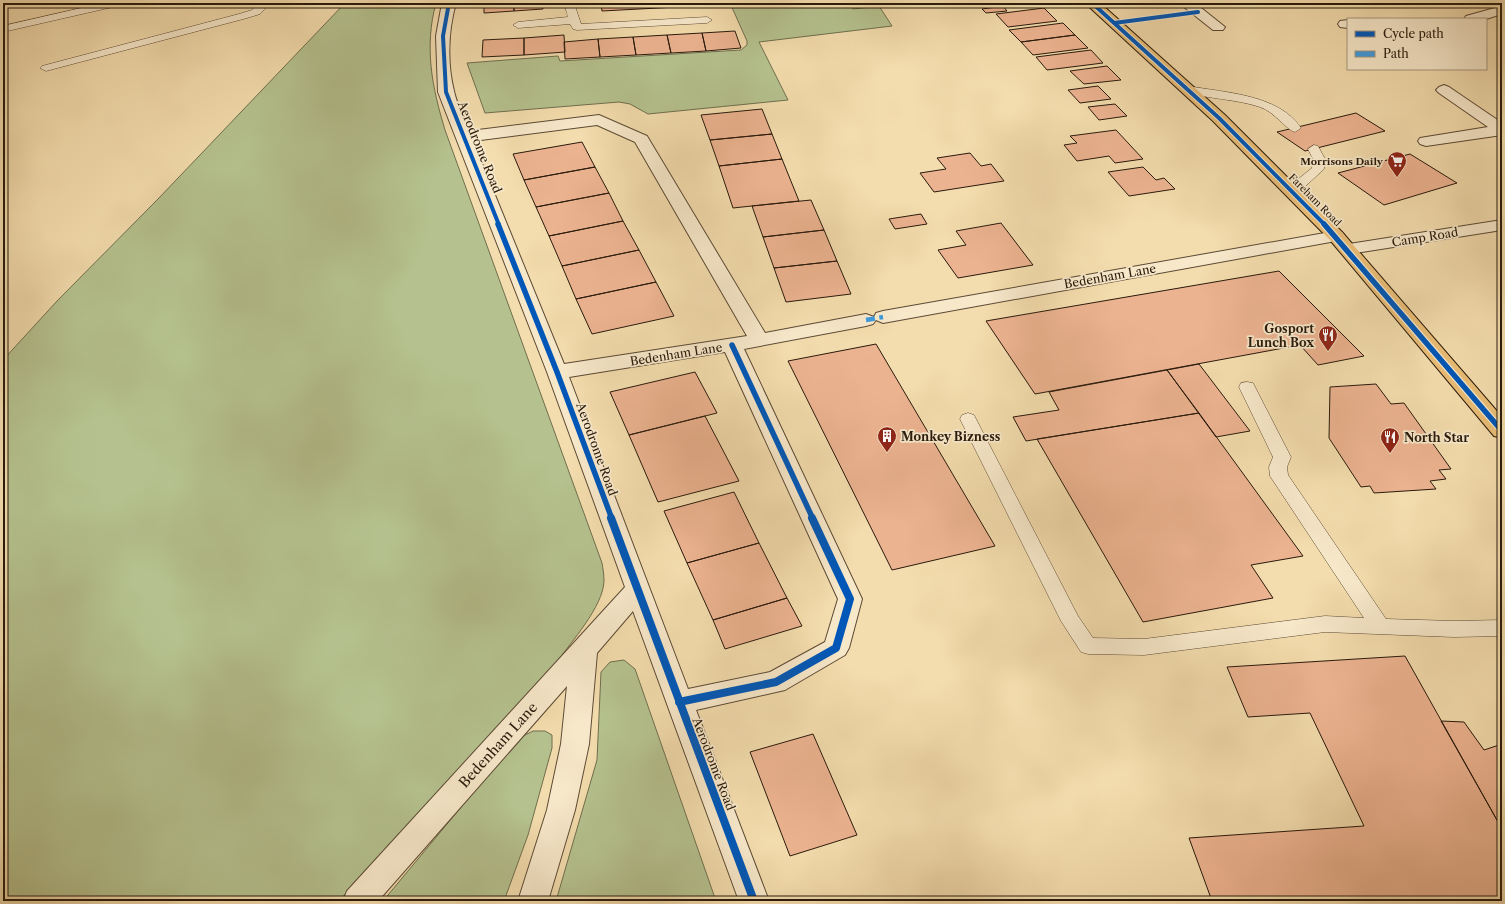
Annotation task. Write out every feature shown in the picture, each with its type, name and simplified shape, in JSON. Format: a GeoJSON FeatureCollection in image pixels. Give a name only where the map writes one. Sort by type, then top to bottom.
{"type":"FeatureCollection","features":[{"type":"Feature","properties":{"kind":"main road","name":"Fareham Road"},"geometry":{"type":"LineString","coordinates":[[1092,3],[1219,118],[1336,236],[1502,431]]}},
{"type":"Feature","properties":{"kind":"street","name":"Aerodrome Road"},"geometry":{"type":"LineString","coordinates":[[449,3],[445,15],[441,51],[446,92],[557,372],[754,901]]}},
{"type":"Feature","properties":{"kind":"street"},"geometry":{"type":"LineString","coordinates":[[1186,3],[1218,27]]}},
{"type":"Feature","properties":{"kind":"street"},"geometry":{"type":"LineString","coordinates":[[1474,18],[1502,10]]}},
{"type":"Feature","properties":{"kind":"street"},"geometry":{"type":"LineString","coordinates":[[1444,90],[1502,130]]}},
{"type":"Feature","properties":{"kind":"street"},"geometry":{"type":"LineString","coordinates":[[464,137],[599,120],[641,139],[759,339]]}},
{"type":"Feature","properties":{"kind":"street"},"geometry":{"type":"LineString","coordinates":[[1426,140],[1502,130]]}},
{"type":"Feature","properties":{"kind":"street","name":"Camp Road"},"geometry":{"type":"LineString","coordinates":[[1349,250],[1502,225]]}},
{"type":"Feature","properties":{"kind":"street","name":"Bedenham Lane"},"geometry":{"type":"LineString","coordinates":[[557,372],[732,345],[1336,236]]}},
{"type":"Feature","properties":{"kind":"street"},"geometry":{"type":"LineString","coordinates":[[679,702],[776,682],[836,648],[850,599],[732,345]]}},
{"type":"Feature","properties":{"kind":"street","name":"Bedenham Lane"},"geometry":{"type":"LineString","coordinates":[[358,901],[637,590]]}},
{"type":"Feature","properties":{"kind":"street"},"geometry":{"type":"LineString","coordinates":[[533,901],[561,810],[575,744],[584,649]]}},
{"type":"Feature","properties":{"kind":"lane"},"geometry":{"type":"LineString","coordinates":[[3,29],[118,3]]}},
{"type":"Feature","properties":{"kind":"lane"},"geometry":{"type":"LineString","coordinates":[[46,68],[243,16],[256,12],[265,3]]}},
{"type":"Feature","properties":{"kind":"lane"},"geometry":{"type":"LineString","coordinates":[[569,3],[577,27],[707,20]]}},
{"type":"Feature","properties":{"kind":"lane"},"geometry":{"type":"LineString","coordinates":[[518,25],[574,20]]}},
{"type":"Feature","properties":{"kind":"lane"},"geometry":{"type":"LineString","coordinates":[[1188,90],[1263,104],[1278,111],[1294,128]]}},
{"type":"Feature","properties":{"kind":"lane"},"geometry":{"type":"LineString","coordinates":[[1292,191],[1318,169],[1319,159],[1314,149]]}},
{"type":"Feature","properties":{"kind":"lane"},"geometry":{"type":"LineString","coordinates":[[1247,387],[1282,457],[1278,467],[1279,476],[1380,626]]}},
{"type":"Feature","properties":{"kind":"lane"},"geometry":{"type":"LineString","coordinates":[[968,419],[1071,621],[1088,646],[1144,646],[1324,624],[1454,629],[1502,628]]}},
{"type":"Feature","properties":{"kind":"green space"},"geometry":{"type":"Polygon","coordinates":[[[345,3],[436,3],[432,19],[430,51],[433,83],[440,114],[602,563],[604,581],[598,602],[585,624],[556,663],[339,901],[3,901],[3,360],[57,301],[158,199],[345,3]]]}},
{"type":"Feature","properties":{"kind":"green space"},"geometry":{"type":"Polygon","coordinates":[[[730,3],[848,3],[853,9],[879,6],[892,26],[759,42],[788,100],[648,114],[630,104],[619,102],[485,113],[467,63],[558,56],[560,61],[741,50],[747,45],[747,41],[730,3]]]}},
{"type":"Feature","properties":{"kind":"green space"},"geometry":{"type":"Polygon","coordinates":[[[624,660],[635,669],[716,901],[556,901],[597,760],[601,672],[610,662],[624,660]]]}},
{"type":"Feature","properties":{"kind":"green space"},"geometry":{"type":"Polygon","coordinates":[[[533,731],[545,731],[552,735],[552,748],[528,835],[504,901],[383,901],[512,746],[521,737],[533,731]]]}},
{"type":"Feature","properties":{"kind":"building"},"geometry":{"type":"Polygon","coordinates":[[[484,3],[514,3],[514,11],[484,13],[484,3]]]}},
{"type":"Feature","properties":{"kind":"building"},"geometry":{"type":"Polygon","coordinates":[[[514,3],[543,3],[543,9],[514,11],[514,3]]]}},
{"type":"Feature","properties":{"kind":"building"},"geometry":{"type":"Polygon","coordinates":[[[601,3],[694,3],[695,6],[602,11],[601,3]]]}},
{"type":"Feature","properties":{"kind":"building"},"geometry":{"type":"Polygon","coordinates":[[[1003,3],[1046,3],[1007,7],[1003,3]]]}},
{"type":"Feature","properties":{"kind":"building"},"geometry":{"type":"Polygon","coordinates":[[[1003,6],[1007,11],[986,13],[982,9],[1003,6]]]}},
{"type":"Feature","properties":{"kind":"building"},"geometry":{"type":"Polygon","coordinates":[[[1044,8],[1057,21],[1008,27],[996,14],[1044,8]]]}},
{"type":"Feature","properties":{"kind":"building"},"geometry":{"type":"Polygon","coordinates":[[[1063,23],[1075,35],[1021,42],[1009,30],[1063,23]]]}},
{"type":"Feature","properties":{"kind":"building"},"geometry":{"type":"Polygon","coordinates":[[[735,31],[741,48],[706,51],[702,33],[735,31]]]}},
{"type":"Feature","properties":{"kind":"building"},"geometry":{"type":"Polygon","coordinates":[[[702,33],[706,51],[671,53],[667,35],[702,33]]]}},
{"type":"Feature","properties":{"kind":"building"},"geometry":{"type":"Polygon","coordinates":[[[564,35],[565,52],[524,55],[524,38],[564,35]]]}},
{"type":"Feature","properties":{"kind":"building"},"geometry":{"type":"Polygon","coordinates":[[[667,35],[671,53],[636,55],[633,37],[667,35]]]}},
{"type":"Feature","properties":{"kind":"building"},"geometry":{"type":"Polygon","coordinates":[[[1075,35],[1088,48],[1033,55],[1021,42],[1075,35]]]}},
{"type":"Feature","properties":{"kind":"building"},"geometry":{"type":"Polygon","coordinates":[[[633,37],[636,55],[600,57],[598,39],[633,37]]]}},
{"type":"Feature","properties":{"kind":"building"},"geometry":{"type":"Polygon","coordinates":[[[524,38],[524,55],[482,57],[483,40],[524,38]]]}},
{"type":"Feature","properties":{"kind":"building"},"geometry":{"type":"Polygon","coordinates":[[[598,39],[600,57],[565,59],[564,42],[598,39]]]}},
{"type":"Feature","properties":{"kind":"building"},"geometry":{"type":"Polygon","coordinates":[[[1091,50],[1103,63],[1047,70],[1036,57],[1091,50]]]}},
{"type":"Feature","properties":{"kind":"building"},"geometry":{"type":"Polygon","coordinates":[[[1107,66],[1121,80],[1084,84],[1070,71],[1107,66]]]}},
{"type":"Feature","properties":{"kind":"building"},"geometry":{"type":"Polygon","coordinates":[[[1098,86],[1111,99],[1080,103],[1068,90],[1098,86]]]}},
{"type":"Feature","properties":{"kind":"building"},"geometry":{"type":"Polygon","coordinates":[[[1115,104],[1127,116],[1099,120],[1088,107],[1115,104]]]}},
{"type":"Feature","properties":{"kind":"building"},"geometry":{"type":"Polygon","coordinates":[[[762,109],[772,134],[710,140],[701,115],[762,109]]]}},
{"type":"Feature","properties":{"kind":"building"},"geometry":{"type":"Polygon","coordinates":[[[1356,113],[1385,131],[1305,151],[1277,132],[1356,113]]]}},
{"type":"Feature","properties":{"kind":"building"},"geometry":{"type":"Polygon","coordinates":[[[1116,130],[1143,159],[1115,163],[1109,156],[1077,161],[1064,145],[1077,143],[1070,136],[1116,130]]]}},
{"type":"Feature","properties":{"kind":"building"},"geometry":{"type":"Polygon","coordinates":[[[772,134],[782,159],[719,166],[710,140],[772,134]]]}},
{"type":"Feature","properties":{"kind":"building"},"geometry":{"type":"Polygon","coordinates":[[[582,142],[595,167],[524,180],[513,154],[582,142]]]}},
{"type":"Feature","properties":{"kind":"building"},"geometry":{"type":"Polygon","coordinates":[[[970,153],[981,166],[991,164],[1004,181],[934,192],[920,173],[946,169],[937,158],[970,153]]]}},
{"type":"Feature","properties":{"kind":"building","name":"Morrisons Daily"},"geometry":{"type":"Polygon","coordinates":[[[1410,154],[1457,183],[1384,205],[1338,173],[1410,154]]]}},
{"type":"Feature","properties":{"kind":"building"},"geometry":{"type":"Polygon","coordinates":[[[782,159],[799,201],[733,208],[719,166],[782,159]]]}},
{"type":"Feature","properties":{"kind":"building"},"geometry":{"type":"Polygon","coordinates":[[[595,167],[609,193],[536,207],[524,180],[595,167]]]}},
{"type":"Feature","properties":{"kind":"building"},"geometry":{"type":"Polygon","coordinates":[[[1143,167],[1156,180],[1164,178],[1175,189],[1129,196],[1108,172],[1143,167]]]}},
{"type":"Feature","properties":{"kind":"building"},"geometry":{"type":"Polygon","coordinates":[[[609,193],[623,221],[549,236],[536,207],[609,193]]]}},
{"type":"Feature","properties":{"kind":"building"},"geometry":{"type":"Polygon","coordinates":[[[811,200],[824,230],[763,237],[752,206],[811,200]]]}},
{"type":"Feature","properties":{"kind":"building"},"geometry":{"type":"Polygon","coordinates":[[[921,214],[927,224],[895,229],[889,219],[921,214]]]}},
{"type":"Feature","properties":{"kind":"building"},"geometry":{"type":"Polygon","coordinates":[[[623,221],[639,250],[562,266],[549,236],[623,221]]]}},
{"type":"Feature","properties":{"kind":"building"},"geometry":{"type":"Polygon","coordinates":[[[1001,223],[1033,265],[958,278],[938,250],[966,245],[956,231],[1001,223]]]}},
{"type":"Feature","properties":{"kind":"building"},"geometry":{"type":"Polygon","coordinates":[[[824,230],[837,261],[774,268],[763,237],[824,230]]]}},
{"type":"Feature","properties":{"kind":"building"},"geometry":{"type":"Polygon","coordinates":[[[639,250],[656,282],[576,299],[562,266],[639,250]]]}},
{"type":"Feature","properties":{"kind":"building"},"geometry":{"type":"Polygon","coordinates":[[[837,261],[851,294],[786,302],[774,268],[837,261]]]}},
{"type":"Feature","properties":{"kind":"building"},"geometry":{"type":"Polygon","coordinates":[[[1279,271],[1364,356],[1318,365],[1300,345],[1035,394],[986,321],[1279,271]]]}},
{"type":"Feature","properties":{"kind":"building"},"geometry":{"type":"Polygon","coordinates":[[[656,282],[674,316],[592,334],[576,299],[656,282]]]}},
{"type":"Feature","properties":{"kind":"building","name":"Monkey Bizness"},"geometry":{"type":"Polygon","coordinates":[[[876,344],[995,546],[892,570],[788,361],[876,344]]]}},
{"type":"Feature","properties":{"kind":"building"},"geometry":{"type":"Polygon","coordinates":[[[1199,364],[1250,431],[1216,437],[1167,370],[1199,364]]]}},
{"type":"Feature","properties":{"kind":"building"},"geometry":{"type":"Polygon","coordinates":[[[1167,370],[1199,413],[1026,441],[1013,417],[1059,410],[1049,392],[1167,370]]]}},
{"type":"Feature","properties":{"kind":"building"},"geometry":{"type":"Polygon","coordinates":[[[695,372],[717,413],[629,435],[610,392],[695,372]]]}},
{"type":"Feature","properties":{"kind":"building","name":"North Star"},"geometry":{"type":"Polygon","coordinates":[[[1376,384],[1391,404],[1404,403],[1451,469],[1439,470],[1446,479],[1430,481],[1436,489],[1374,493],[1370,486],[1361,487],[1329,438],[1330,387],[1376,384]]]}},
{"type":"Feature","properties":{"kind":"building"},"geometry":{"type":"Polygon","coordinates":[[[1199,413],[1303,556],[1251,565],[1273,598],[1143,622],[1037,439],[1199,413]]]}},
{"type":"Feature","properties":{"kind":"building"},"geometry":{"type":"Polygon","coordinates":[[[705,416],[739,481],[658,502],[629,435],[705,416]]]}},
{"type":"Feature","properties":{"kind":"building"},"geometry":{"type":"Polygon","coordinates":[[[734,492],[759,543],[687,563],[664,511],[734,492]]]}},
{"type":"Feature","properties":{"kind":"building"},"geometry":{"type":"Polygon","coordinates":[[[759,543],[787,598],[713,620],[687,563],[759,543]]]}},
{"type":"Feature","properties":{"kind":"building"},"geometry":{"type":"Polygon","coordinates":[[[787,598],[802,626],[725,649],[713,620],[787,598]]]}},
{"type":"Feature","properties":{"kind":"building"},"geometry":{"type":"Polygon","coordinates":[[[1405,656],[1502,829],[1502,901],[1212,901],[1189,838],[1364,826],[1310,713],[1248,717],[1227,667],[1405,656]]]}},
{"type":"Feature","properties":{"kind":"building"},"geometry":{"type":"Polygon","coordinates":[[[1441,721],[1464,722],[1484,750],[1502,744],[1502,829],[1441,721]]]}},
{"type":"Feature","properties":{"kind":"building"},"geometry":{"type":"Polygon","coordinates":[[[813,734],[857,835],[790,856],[750,752],[813,734]]]}},
{"type":"Feature","properties":{"kind":"marked path"},"geometry":{"type":"LineString","coordinates":[[866,320],[883,317]]}},
{"type":"Feature","properties":{"kind":"cycle path"},"geometry":{"type":"LineString","coordinates":[[449,3],[443,36],[446,92],[557,372],[754,901]]}},
{"type":"Feature","properties":{"kind":"cycle path"},"geometry":{"type":"LineString","coordinates":[[1092,3],[1219,118],[1336,236],[1502,431]]}},
{"type":"Feature","properties":{"kind":"cycle path"},"geometry":{"type":"LineString","coordinates":[[1114,23],[1198,12]]}},
{"type":"Feature","properties":{"kind":"cycle path"},"geometry":{"type":"LineString","coordinates":[[679,702],[776,682],[836,648],[850,599],[732,345]]}},
{"type":"Feature","properties":{"kind":"place","name":"Morrisons Daily"},"geometry":{"type":"Point","coordinates":[1397,178]}},
{"type":"Feature","properties":{"kind":"place","name":"Gosport Lunch Box"},"geometry":{"type":"Point","coordinates":[1328,352]}},
{"type":"Feature","properties":{"kind":"place","name":"Monkey Bizness"},"geometry":{"type":"Point","coordinates":[887,453]}},
{"type":"Feature","properties":{"kind":"place","name":"North Star"},"geometry":{"type":"Point","coordinates":[1390,454]}}]}
